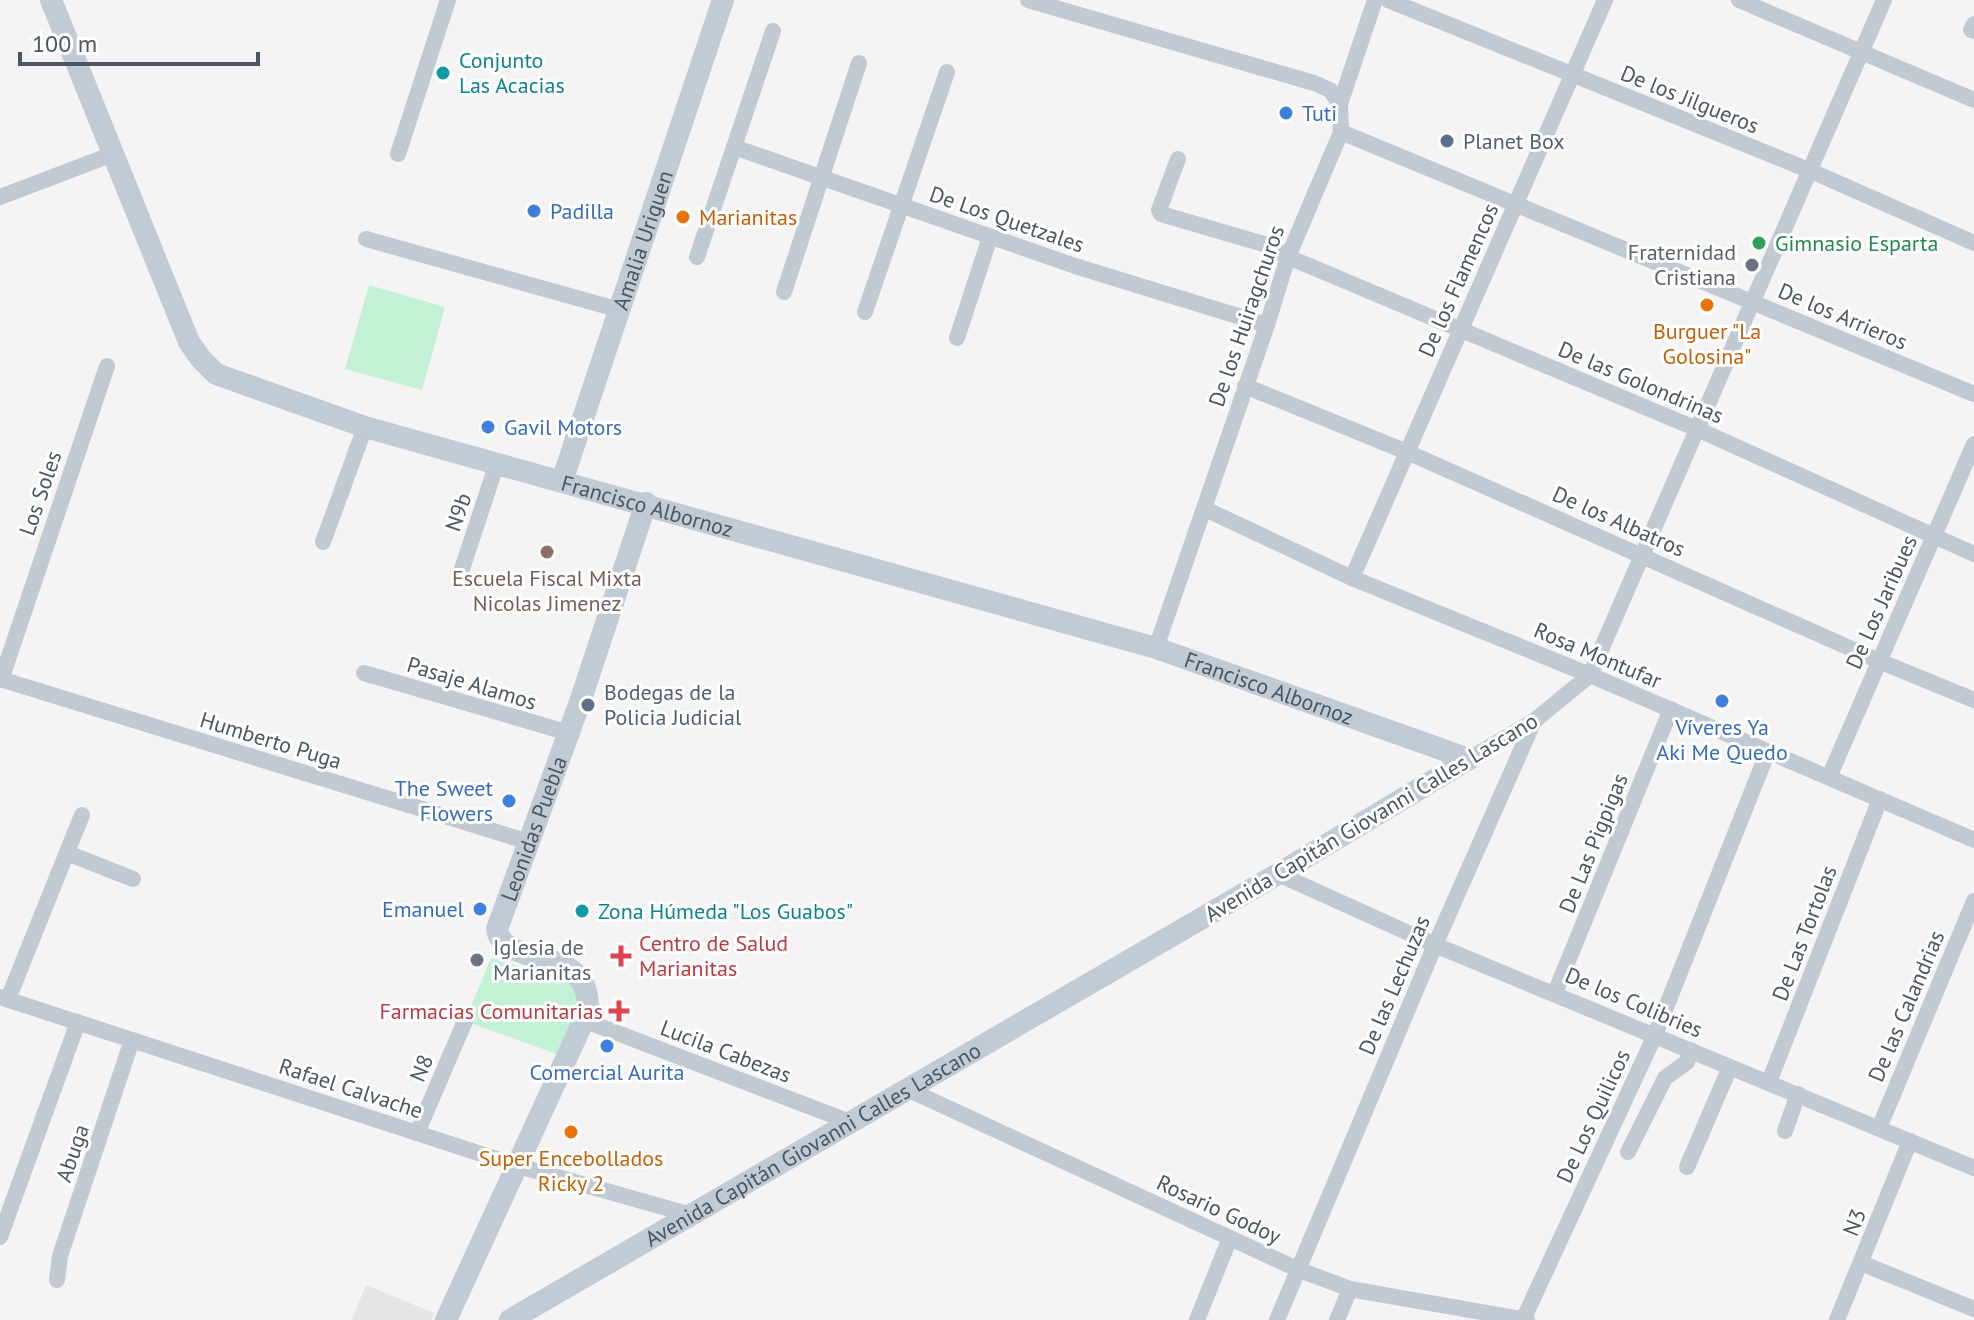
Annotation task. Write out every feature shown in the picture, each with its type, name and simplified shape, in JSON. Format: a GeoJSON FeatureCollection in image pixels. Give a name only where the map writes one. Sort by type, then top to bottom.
{"type":"FeatureCollection","features":[{"type":"Feature","properties":{"kind":"street","name":"Francisco Albornoz"},"geometry":{"type":"LineString","coordinates":[[51,0],[189,342],[216,374],[365,427],[646,503],[1156,648],[1469,759]]}},
{"type":"Feature","properties":{"kind":"street"},"geometry":{"type":"LineString","coordinates":[[398,154],[448,0]]}},
{"type":"Feature","properties":{"kind":"street","name":"Amalia Uriguen"},"geometry":{"type":"LineString","coordinates":[[562,481],[723,0]]}},
{"type":"Feature","properties":{"kind":"street"},"geometry":{"type":"LineString","coordinates":[[1028,0],[1314,83],[1330,90],[1340,104]]}},
{"type":"Feature","properties":{"kind":"street","name":"De los Huiragchuros"},"geometry":{"type":"LineString","coordinates":[[1156,648],[1288,257],[1341,132],[1340,104],[1375,0]]}},
{"type":"Feature","properties":{"kind":"street","name":"De los Jilgueros"},"geometry":{"type":"LineString","coordinates":[[1388,0],[1811,171],[1974,243]]}},
{"type":"Feature","properties":{"kind":"street","name":"De los Flamencos"},"geometry":{"type":"LineString","coordinates":[[1352,578],[1605,0]]}},
{"type":"Feature","properties":{"kind":"street"},"geometry":{"type":"LineString","coordinates":[[1739,0],[1974,100]]}},
{"type":"Feature","properties":{"kind":"street","name":"Avenida Capitán Giovanni Calles Lascano"},"geometry":{"type":"LineString","coordinates":[[510,1320],[1278,874],[1534,721],[1590,675],[1884,0]]}},
{"type":"Feature","properties":{"kind":"street"},"geometry":{"type":"LineString","coordinates":[[1974,24],[1971,30],[1974,31]]}},
{"type":"Feature","properties":{"kind":"street"},"geometry":{"type":"LineString","coordinates":[[697,257],[773,31]]}},
{"type":"Feature","properties":{"kind":"street"},"geometry":{"type":"LineString","coordinates":[[784,292],[859,63]]}},
{"type":"Feature","properties":{"kind":"street"},"geometry":{"type":"LineString","coordinates":[[865,312],[947,72]]}},
{"type":"Feature","properties":{"kind":"street","name":"De los Arrieros"},"geometry":{"type":"LineString","coordinates":[[1341,132],[1974,394]]}},
{"type":"Feature","properties":{"kind":"street","name":"De Los Quetzales"},"geometry":{"type":"LineString","coordinates":[[734,147],[1150,291],[1267,325]]}},
{"type":"Feature","properties":{"kind":"street"},"geometry":{"type":"LineString","coordinates":[[0,197],[113,154]]}},
{"type":"Feature","properties":{"kind":"street","name":"De las Golondrinas"},"geometry":{"type":"LineString","coordinates":[[1178,159],[1159,210],[1161,214],[1267,245],[1288,257],[1697,429],[1974,554]]}},
{"type":"Feature","properties":{"kind":"street"},"geometry":{"type":"LineString","coordinates":[[957,338],[990,237]]}},
{"type":"Feature","properties":{"kind":"street"},"geometry":{"type":"LineString","coordinates":[[366,239],[620,310]]}},
{"type":"Feature","properties":{"kind":"street","name":"Los Soles"},"geometry":{"type":"LineString","coordinates":[[0,679],[107,366]]}},
{"type":"Feature","properties":{"kind":"street","name":"De los Albatros"},"geometry":{"type":"LineString","coordinates":[[1245,386],[1407,452],[1974,700]]}},
{"type":"Feature","properties":{"kind":"street"},"geometry":{"type":"LineString","coordinates":[[323,542],[365,427]]}},
{"type":"Feature","properties":{"kind":"street","name":"De Los Jaribues"},"geometry":{"type":"LineString","coordinates":[[1829,777],[1974,444]]}},
{"type":"Feature","properties":{"kind":"street","name":"N9b"},"geometry":{"type":"LineString","coordinates":[[460,575],[497,463]]}},
{"type":"Feature","properties":{"kind":"street","name":"Leonidas Puebla"},"geometry":{"type":"LineString","coordinates":[[586,1021],[589,999],[582,980],[570,969],[505,945],[497,934],[646,503]]}},
{"type":"Feature","properties":{"kind":"street","name":"Rosa Montufar"},"geometry":{"type":"LineString","coordinates":[[1205,509],[1352,578],[1671,709],[1974,840]]}},
{"type":"Feature","properties":{"kind":"street","name":"Pasaje Alamos"},"geometry":{"type":"LineString","coordinates":[[364,673],[569,733]]}},
{"type":"Feature","properties":{"kind":"street","name":"Humberto Puga"},"geometry":{"type":"LineString","coordinates":[[0,679],[529,842]]}},
{"type":"Feature","properties":{"kind":"street","name":"De Las Pigpigas"},"geometry":{"type":"LineString","coordinates":[[1555,993],[1671,709]]}},
{"type":"Feature","properties":{"kind":"street","name":"De las Lechuzas"},"geometry":{"type":"LineString","coordinates":[[1277,1320],[1435,945],[1534,721]]}},
{"type":"Feature","properties":{"kind":"street","name":"De Los Quilicos"},"geometry":{"type":"LineString","coordinates":[[1525,1320],[1655,1035],[1768,751]]}},
{"type":"Feature","properties":{"kind":"street","name":"De Las Tortolas"},"geometry":{"type":"LineString","coordinates":[[1769,1082],[1880,799]]}},
{"type":"Feature","properties":{"kind":"street"},"geometry":{"type":"LineString","coordinates":[[4,998],[82,815]]}},
{"type":"Feature","properties":{"kind":"street"},"geometry":{"type":"LineString","coordinates":[[67,853],[133,879]]}},
{"type":"Feature","properties":{"kind":"street","name":"De los Colibries"},"geometry":{"type":"LineString","coordinates":[[1278,874],[1435,945],[1974,1168]]}},
{"type":"Feature","properties":{"kind":"street","name":"De las Calandrias"},"geometry":{"type":"LineString","coordinates":[[1879,1128],[1974,901]]}},
{"type":"Feature","properties":{"kind":"street","name":"Rafael Calvache"},"geometry":{"type":"LineString","coordinates":[[4,998],[515,1165],[691,1215]]}},
{"type":"Feature","properties":{"kind":"street","name":"N8"},"geometry":{"type":"LineString","coordinates":[[417,1133],[465,1021]]}},
{"type":"Feature","properties":{"kind":"street"},"geometry":{"type":"LineString","coordinates":[[447,1320],[515,1165],[586,1021]]}},
{"type":"Feature","properties":{"kind":"street","name":"Lucila Cabezas"},"geometry":{"type":"LineString","coordinates":[[586,1021],[850,1122]]}},
{"type":"Feature","properties":{"kind":"street"},"geometry":{"type":"LineString","coordinates":[[0,1237],[78,1022]]}},
{"type":"Feature","properties":{"kind":"street","name":"Abuga"},"geometry":{"type":"LineString","coordinates":[[57,1280],[60,1256],[132,1040]]}},
{"type":"Feature","properties":{"kind":"street"},"geometry":{"type":"LineString","coordinates":[[1628,1152],[1665,1078],[1687,1062],[1691,1050]]}},
{"type":"Feature","properties":{"kind":"street"},"geometry":{"type":"LineString","coordinates":[[1687,1167],[1730,1067]]}},
{"type":"Feature","properties":{"kind":"street","name":"Rosario Godoy"},"geometry":{"type":"LineString","coordinates":[[907,1089],[1297,1269],[1350,1289],[1525,1320]]}},
{"type":"Feature","properties":{"kind":"street"},"geometry":{"type":"LineString","coordinates":[[1785,1131],[1798,1094]]}},
{"type":"Feature","properties":{"kind":"street","name":"N3"},"geometry":{"type":"LineString","coordinates":[[1837,1320],[1910,1141]]}},
{"type":"Feature","properties":{"kind":"street"},"geometry":{"type":"LineString","coordinates":[[1197,1320],[1230,1238]]}},
{"type":"Feature","properties":{"kind":"street"},"geometry":{"type":"LineString","coordinates":[[1861,1263],[1971,1313]]}},
{"type":"Feature","properties":{"kind":"street"},"geometry":{"type":"LineString","coordinates":[[1337,1320],[1350,1289]]}},
{"type":"Feature","properties":{"kind":"shaded area"},"geometry":{"type":"Polygon","coordinates":[[[366,1285],[434,1313],[431,1320],[352,1320],[366,1285]]]}},
{"type":"Feature","properties":{"kind":"green space"},"geometry":{"type":"Polygon","coordinates":[[[369,285],[445,307],[422,390],[345,369],[369,285]]]}},
{"type":"Feature","properties":{"kind":"green space"},"geometry":{"type":"Polygon","coordinates":[[[491,958],[560,977],[574,984],[583,1000],[565,1057],[465,1021],[491,958]]]}},
{"type":"Feature","properties":{"kind":"place","name":"Conjunto Las Acacias"},"geometry":{"type":"Point","coordinates":[443,73]}},
{"type":"Feature","properties":{"kind":"place","name":"Tuti"},"geometry":{"type":"Point","coordinates":[1286,113]}},
{"type":"Feature","properties":{"kind":"place","name":"Planet Box"},"geometry":{"type":"Point","coordinates":[1447,141]}},
{"type":"Feature","properties":{"kind":"place","name":"Padilla"},"geometry":{"type":"Point","coordinates":[534,211]}},
{"type":"Feature","properties":{"kind":"place","name":"Marianitas"},"geometry":{"type":"Point","coordinates":[683,217]}},
{"type":"Feature","properties":{"kind":"place","name":"Gimnasio Esparta"},"geometry":{"type":"Point","coordinates":[1759,243]}},
{"type":"Feature","properties":{"kind":"place","name":"Fraternidad Cristiana"},"geometry":{"type":"Point","coordinates":[1752,265]}},
{"type":"Feature","properties":{"kind":"place","name":"Burguer \"La Golosina\""},"geometry":{"type":"Point","coordinates":[1707,305]}},
{"type":"Feature","properties":{"kind":"place","name":"Gavil Motors"},"geometry":{"type":"Point","coordinates":[488,427]}},
{"type":"Feature","properties":{"kind":"place","name":"Escuela Fiscal Mixta Nicolas Jimenez"},"geometry":{"type":"Point","coordinates":[547,552]}},
{"type":"Feature","properties":{"kind":"place","name":"Víveres Ya Aki Me Quedo"},"geometry":{"type":"Point","coordinates":[1722,701]}},
{"type":"Feature","properties":{"kind":"place","name":"Bodegas de la Policia Judicial"},"geometry":{"type":"Point","coordinates":[588,705]}},
{"type":"Feature","properties":{"kind":"place","name":"The Sweet Flowers"},"geometry":{"type":"Point","coordinates":[509,801]}},
{"type":"Feature","properties":{"kind":"place","name":"Emanuel"},"geometry":{"type":"Point","coordinates":[480,909]}},
{"type":"Feature","properties":{"kind":"place","name":"Zona Húmeda \"Los Guabos\""},"geometry":{"type":"Point","coordinates":[582,911]}},
{"type":"Feature","properties":{"kind":"place","name":"Centro de Salud Marianitas"},"geometry":{"type":"Point","coordinates":[621,956]}},
{"type":"Feature","properties":{"kind":"place","name":"Iglesia de Marianitas"},"geometry":{"type":"Point","coordinates":[477,960]}},
{"type":"Feature","properties":{"kind":"place","name":"Farmacias Comunitarias"},"geometry":{"type":"Point","coordinates":[619,1011]}},
{"type":"Feature","properties":{"kind":"place","name":"Comercial Aurita"},"geometry":{"type":"Point","coordinates":[607,1046]}},
{"type":"Feature","properties":{"kind":"place","name":"Super Encebollados Ricky 2"},"geometry":{"type":"Point","coordinates":[571,1132]}}]}
